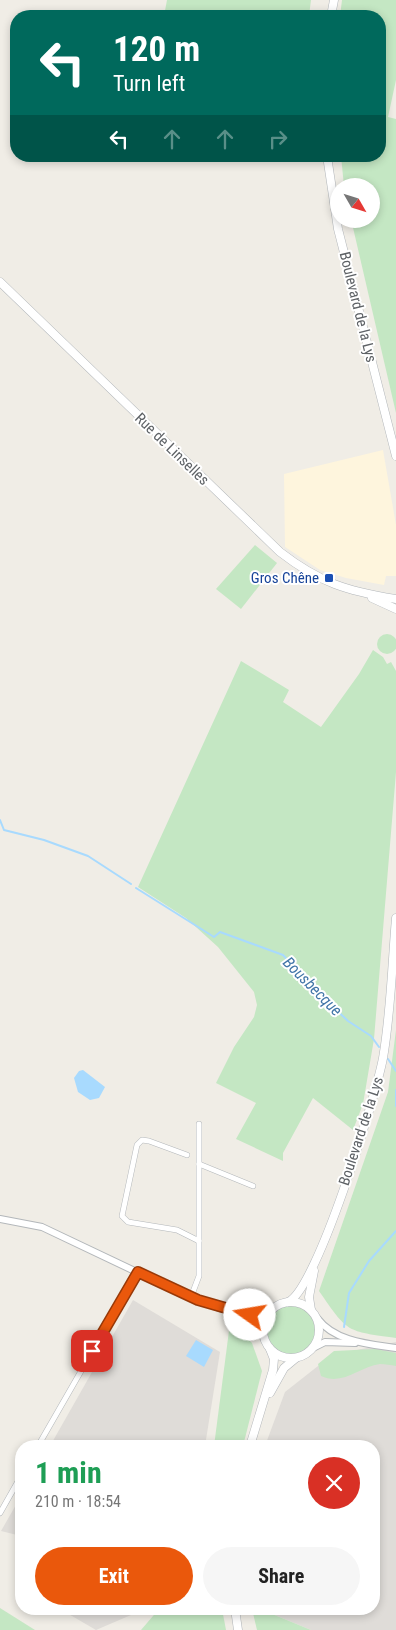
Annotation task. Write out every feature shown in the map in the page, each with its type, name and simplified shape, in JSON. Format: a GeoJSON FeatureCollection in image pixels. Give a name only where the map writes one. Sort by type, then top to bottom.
{"type":"FeatureCollection","features":[{"type":"Feature","properties":{"kind":"main road","name":"Boulevard de la Lys"},"geometry":{"type":"LineString","coordinates":[[328,162],[338,229],[396,456]]}},
{"type":"Feature","properties":{"kind":"main road","name":"Rue de Linselles"},"geometry":{"type":"LineString","coordinates":[[0,282],[273,546],[324,581],[359,592],[396,599]]}},
{"type":"Feature","properties":{"kind":"main road","name":"Rue de Linselles"},"geometry":{"type":"LineString","coordinates":[[359,592],[396,609]]}},
{"type":"Feature","properties":{"kind":"main road","name":"Boulevard de la Lys"},"geometry":{"type":"LineString","coordinates":[[311,1310],[309,1292],[320,1252],[366,1122],[379,1076],[386,1030],[396,918]]}},
{"type":"Feature","properties":{"kind":"main road","name":"Boulevard de la Lys"},"geometry":{"type":"LineString","coordinates":[[288,1302],[300,1291],[320,1252]]}},
{"type":"Feature","properties":{"kind":"main road"},"geometry":{"type":"LineString","coordinates":[[252,1440],[274,1367],[273,1356],[264,1338],[264,1322],[271,1310],[288,1302],[300,1303],[311,1310],[317,1318],[319,1335],[313,1348],[290,1362],[282,1372],[260,1418]]}},
{"type":"Feature","properties":{"kind":"main road"},"geometry":{"type":"LineString","coordinates":[[269,1348],[280,1356],[298,1357]]}},
{"type":"Feature","properties":{"kind":"main road"},"geometry":{"type":"LineString","coordinates":[[236,1615],[238,1630]]}},
{"type":"Feature","properties":{"kind":"street"},"geometry":{"type":"LineString","coordinates":[[191,1297],[198,1278],[199,1124]]}},
{"type":"Feature","properties":{"kind":"street"},"geometry":{"type":"LineString","coordinates":[[187,1155],[142,1140],[137,1145],[122,1216],[128,1222],[177,1230],[199,1241]]}},
{"type":"Feature","properties":{"kind":"street"},"geometry":{"type":"LineString","coordinates":[[199,1164],[253,1186]]}},
{"type":"Feature","properties":{"kind":"street"},"geometry":{"type":"LineString","coordinates":[[0,1220],[38,1226],[191,1297],[219,1308],[253,1327],[264,1338]]}},
{"type":"Feature","properties":{"kind":"street"},"geometry":{"type":"LineString","coordinates":[[41,1440],[138,1272]]}},
{"type":"Feature","properties":{"kind":"street"},"geometry":{"type":"LineString","coordinates":[[219,1308],[256,1316],[271,1310]]}},
{"type":"Feature","properties":{"kind":"street"},"geometry":{"type":"LineString","coordinates":[[317,1318],[334,1333],[369,1344]]}},
{"type":"Feature","properties":{"kind":"street"},"geometry":{"type":"LineString","coordinates":[[313,1348],[325,1342],[369,1344],[396,1348]]}},
{"type":"Feature","properties":{"kind":"street"},"geometry":{"type":"LineString","coordinates":[[0,1513],[15,1487]]}},
{"type":"Feature","properties":{"kind":"shaded area"},"geometry":{"type":"Polygon","coordinates":[[[383,450],[396,525],[396,576],[386,576],[384,585],[346,578],[320,570],[285,547],[284,474],[383,450]]]}},
{"type":"Feature","properties":{"kind":"shaded area"},"geometry":{"type":"Polygon","coordinates":[[[133,1300],[220,1352],[206,1440],[53,1440],[133,1300]]]}},
{"type":"Feature","properties":{"kind":"shaded area"},"geometry":{"type":"Polygon","coordinates":[[[396,1342],[396,1630],[311,1630],[275,1615],[380,1615],[380,1440],[267,1440],[285,1392],[332,1355],[396,1342]]]}},
{"type":"Feature","properties":{"kind":"shaded area"},"geometry":{"type":"Polygon","coordinates":[[[15,1506],[15,1534],[1,1531],[15,1506]]]}},
{"type":"Feature","properties":{"kind":"shaded area"},"geometry":{"type":"Polygon","coordinates":[[[70,1615],[131,1615],[96,1630],[70,1615]]]}},
{"type":"Feature","properties":{"kind":"green space"},"geometry":{"type":"Polygon","coordinates":[[[167,0],[311,0],[310,10],[165,10],[167,0]]]}},
{"type":"Feature","properties":{"kind":"green space"},"geometry":{"type":"Polygon","coordinates":[[[342,0],[396,0],[396,80],[388,117],[396,119],[396,413],[353,228],[380,228],[380,178],[343,178],[342,162],[386,162],[386,10],[341,10],[342,0]]]}},
{"type":"Feature","properties":{"kind":"green space"},"geometry":{"type":"Polygon","coordinates":[[[255,545],[277,563],[241,609],[216,589],[255,545]]]}},
{"type":"Feature","properties":{"kind":"green space"},"geometry":{"type":"Polygon","coordinates":[[[387,634],[394,637],[397,644],[394,651],[387,654],[380,651],[377,644],[380,637],[387,634]]]}},
{"type":"Feature","properties":{"kind":"green space"},"geometry":{"type":"Polygon","coordinates":[[[373,650],[383,657],[387,664],[391,662],[396,671],[396,772],[374,1039],[363,1104],[353,1130],[313,1098],[283,1153],[283,1161],[236,1139],[256,1103],[216,1083],[234,1047],[254,1017],[257,1005],[254,992],[218,947],[186,918],[138,887],[241,661],[289,690],[283,702],[321,727],[359,674],[373,650]]]}},
{"type":"Feature","properties":{"kind":"green space"},"geometry":{"type":"Polygon","coordinates":[[[396,1030],[396,1338],[367,1334],[350,1328],[336,1315],[319,1291],[388,1092],[396,1030]]]}},
{"type":"Feature","properties":{"kind":"green space"},"geometry":{"type":"Polygon","coordinates":[[[291,1306],[300,1308],[308,1313],[313,1321],[315,1330],[313,1339],[308,1347],[300,1352],[291,1354],[282,1352],[274,1347],[269,1339],[267,1330],[269,1321],[274,1313],[282,1308],[291,1306]]]}},
{"type":"Feature","properties":{"kind":"green space"},"geometry":{"type":"Polygon","coordinates":[[[230,1323],[252,1343],[262,1371],[245,1440],[215,1440],[230,1323]]]}},
{"type":"Feature","properties":{"kind":"green space"},"geometry":{"type":"Polygon","coordinates":[[[375,1349],[396,1353],[396,1366],[380,1364],[337,1379],[321,1376],[318,1364],[334,1351],[375,1349]]]}},
{"type":"Feature","properties":{"kind":"green space"},"geometry":{"type":"Polygon","coordinates":[[[0,1608],[35,1630],[0,1630],[0,1608]]]}},
{"type":"Feature","properties":{"kind":"green space"},"geometry":{"type":"Polygon","coordinates":[[[154,1615],[223,1615],[226,1630],[141,1630],[154,1615]]]}},
{"type":"Feature","properties":{"kind":"green space"},"geometry":{"type":"Polygon","coordinates":[[[253,1615],[275,1615],[311,1630],[257,1630],[253,1615]]]}},
{"type":"Feature","properties":{"kind":"water"},"geometry":{"type":"Polygon","coordinates":[[[83,1070],[105,1087],[99,1098],[90,1100],[78,1092],[74,1078],[79,1071],[83,1070]]]}},
{"type":"Feature","properties":{"kind":"water"},"geometry":{"type":"Polygon","coordinates":[[[196,1340],[213,1350],[204,1367],[186,1356],[196,1340]]]}},
{"type":"Feature","properties":{"kind":"waterway","name":"Bousbecque"},"geometry":{"type":"LineString","coordinates":[[0,820],[4,830],[44,840],[88,856],[131,884]]}},
{"type":"Feature","properties":{"kind":"waterway","name":"Bousbecque"},"geometry":{"type":"LineString","coordinates":[[136,888],[214,937],[220,932],[283,955],[311,986],[348,1021],[371,1036],[379,1047]]}},
{"type":"Feature","properties":{"kind":"waterway","name":"Bousbecque"},"geometry":{"type":"LineString","coordinates":[[388,1059],[396,1071]]}},
{"type":"Feature","properties":{"kind":"waterway","name":"Bousbecque"},"geometry":{"type":"LineString","coordinates":[[396,1090],[396,1106]]}},
{"type":"Feature","properties":{"kind":"waterway"},"geometry":{"type":"LineString","coordinates":[[344,1327],[349,1293],[369,1261],[396,1231]]}},
{"type":"Feature","properties":{"kind":"place","name":"Gros Chêne"},"geometry":{"type":"Point","coordinates":[329,578]}},
{"type":"Feature","properties":{"kind":"route"},"geometry":{"type":"LineString","coordinates":[[92,1351],[138,1272],[198,1300],[219,1308],[250,1315]]}}]}
